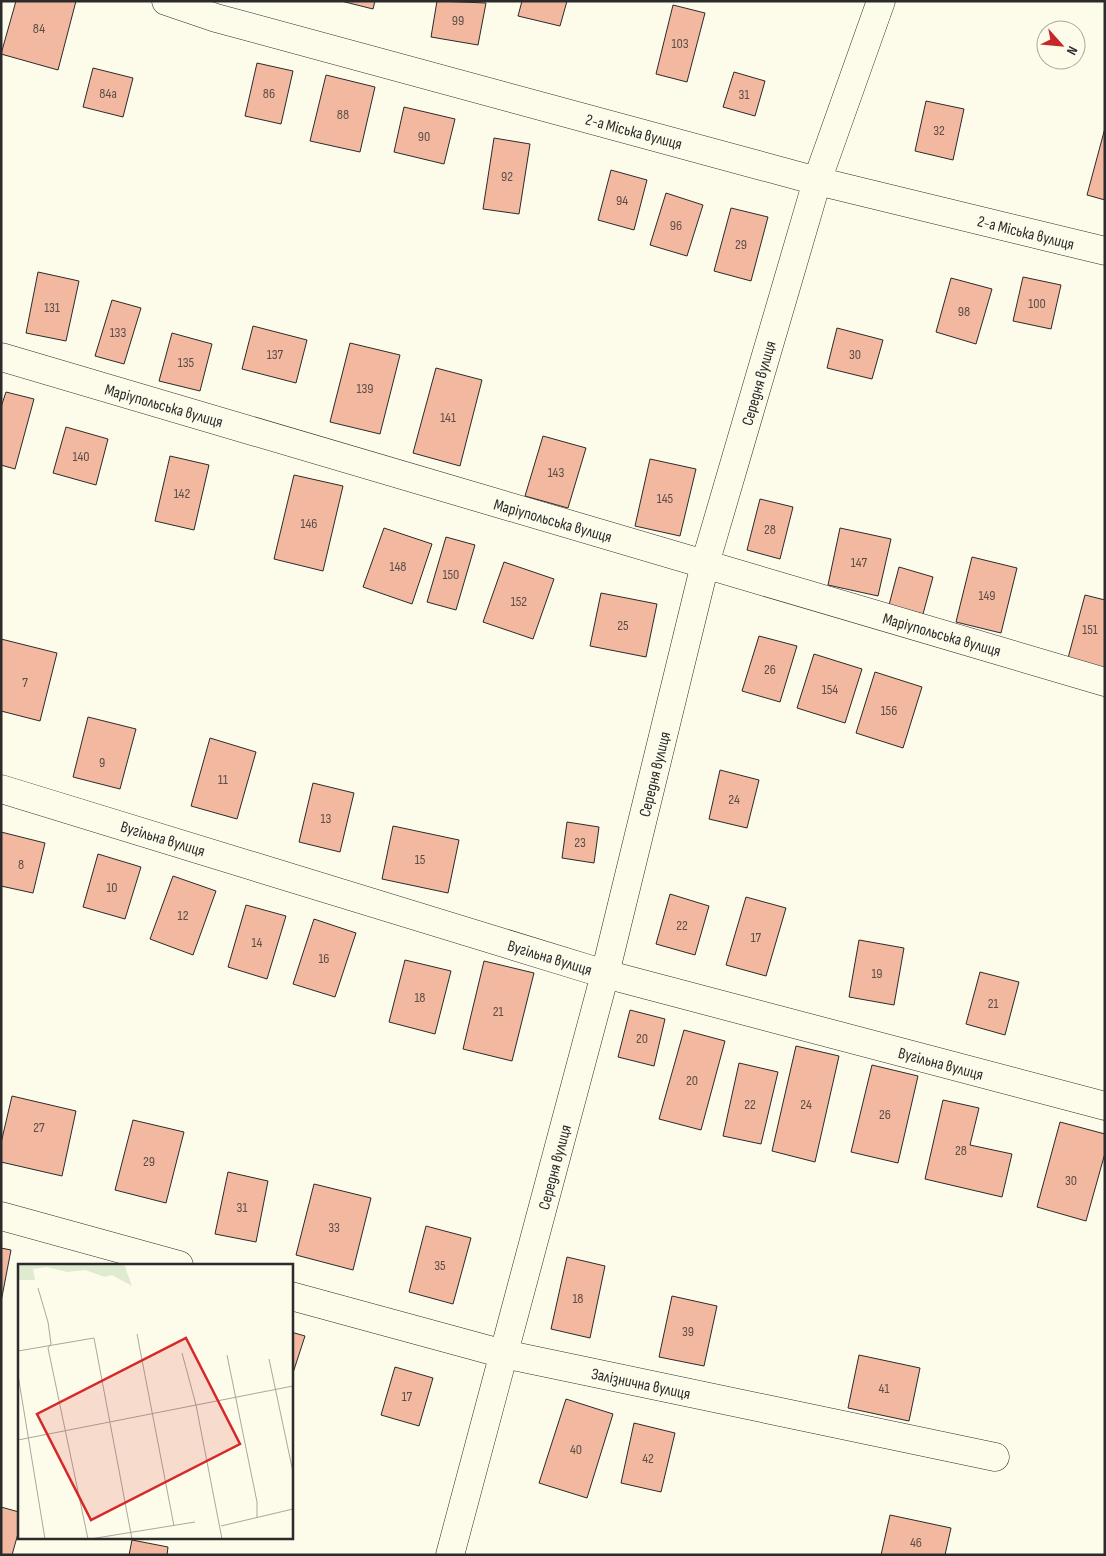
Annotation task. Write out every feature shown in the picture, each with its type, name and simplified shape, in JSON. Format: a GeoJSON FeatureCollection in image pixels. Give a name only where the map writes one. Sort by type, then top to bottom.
{"type":"FeatureCollection","features":[{"type":"Feature","properties":{"kind":"street","name":"2-а Міська вулиця"},"geometry":{"type":"LineString","coordinates":[[166,1],[226,21],[817,181],[1105,250]]}},
{"type":"Feature","properties":{"kind":"street","name":"Середня вулиця"},"geometry":{"type":"LineString","coordinates":[[450,1555],[605,974],[705,564],[817,181],[882,1]]}},
{"type":"Feature","properties":{"kind":"street","name":"Маріупольська вулиця"},"geometry":{"type":"LineString","coordinates":[[1,357],[1105,682]]}},
{"type":"Feature","properties":{"kind":"street","name":"Вугільна вулиця"},"geometry":{"type":"LineString","coordinates":[[1,789],[605,974],[1105,1106]]}},
{"type":"Feature","properties":{"kind":"street"},"geometry":{"type":"LineString","coordinates":[[1,1216],[175,1264]]}},
{"type":"Feature","properties":{"kind":"street","name":"Залізнична вулиця"},"geometry":{"type":"LineString","coordinates":[[292,1296],[504,1354],[995,1457]]}},
{"type":"Feature","properties":{"kind":"building"},"geometry":{"type":"Polygon","coordinates":[[[16,1],[76,1],[58,70],[1,54],[16,1]]]}},
{"type":"Feature","properties":{"kind":"building"},"geometry":{"type":"Polygon","coordinates":[[[341,1],[375,1],[373,9],[341,1]]]}},
{"type":"Feature","properties":{"kind":"building"},"geometry":{"type":"Polygon","coordinates":[[[437,1],[486,3],[478,45],[431,37],[437,1]]]}},
{"type":"Feature","properties":{"kind":"building"},"geometry":{"type":"Polygon","coordinates":[[[522,1],[567,1],[560,26],[518,16],[522,1]]]}},
{"type":"Feature","properties":{"kind":"building"},"geometry":{"type":"Polygon","coordinates":[[[673,5],[705,13],[687,82],[656,74],[673,5]]]}},
{"type":"Feature","properties":{"kind":"building"},"geometry":{"type":"Polygon","coordinates":[[[257,63],[293,71],[281,124],[245,116],[257,63]]]}},
{"type":"Feature","properties":{"kind":"building"},"geometry":{"type":"Polygon","coordinates":[[[93,68],[133,78],[123,117],[83,107],[93,68]]]}},
{"type":"Feature","properties":{"kind":"building"},"geometry":{"type":"Polygon","coordinates":[[[734,72],[765,81],[755,116],[723,107],[734,72]]]}},
{"type":"Feature","properties":{"kind":"building"},"geometry":{"type":"Polygon","coordinates":[[[326,75],[375,87],[360,152],[310,141],[326,75]]]}},
{"type":"Feature","properties":{"kind":"building"},"geometry":{"type":"Polygon","coordinates":[[[926,101],[964,109],[953,160],[915,151],[926,101]]]}},
{"type":"Feature","properties":{"kind":"building"},"geometry":{"type":"Polygon","coordinates":[[[404,107],[455,119],[444,164],[394,152],[404,107]]]}},
{"type":"Feature","properties":{"kind":"building"},"geometry":{"type":"Polygon","coordinates":[[[1105,128],[1105,200],[1087,195],[1105,128]]]}},
{"type":"Feature","properties":{"kind":"building"},"geometry":{"type":"Polygon","coordinates":[[[494,138],[530,144],[519,214],[483,209],[494,138]]]}},
{"type":"Feature","properties":{"kind":"building"},"geometry":{"type":"Polygon","coordinates":[[[611,170],[647,180],[634,230],[598,220],[611,170]]]}},
{"type":"Feature","properties":{"kind":"building"},"geometry":{"type":"Polygon","coordinates":[[[666,193],[703,205],[687,256],[650,245],[666,193]]]}},
{"type":"Feature","properties":{"kind":"building"},"geometry":{"type":"Polygon","coordinates":[[[731,208],[768,217],[751,281],[714,271],[731,208]]]}},
{"type":"Feature","properties":{"kind":"building"},"geometry":{"type":"Polygon","coordinates":[[[38,272],[79,281],[66,341],[26,333],[38,272]]]}},
{"type":"Feature","properties":{"kind":"building"},"geometry":{"type":"Polygon","coordinates":[[[1023,277],[1061,285],[1051,329],[1013,321],[1023,277]]]}},
{"type":"Feature","properties":{"kind":"building"},"geometry":{"type":"Polygon","coordinates":[[[951,278],[992,289],[976,344],[936,332],[951,278]]]}},
{"type":"Feature","properties":{"kind":"building"},"geometry":{"type":"Polygon","coordinates":[[[112,300],[141,308],[124,364],[95,356],[112,300]]]}},
{"type":"Feature","properties":{"kind":"building"},"geometry":{"type":"Polygon","coordinates":[[[253,326],[307,340],[296,383],[242,369],[253,326]]]}},
{"type":"Feature","properties":{"kind":"building"},"geometry":{"type":"Polygon","coordinates":[[[837,328],[883,340],[872,379],[827,368],[837,328]]]}},
{"type":"Feature","properties":{"kind":"building"},"geometry":{"type":"Polygon","coordinates":[[[172,333],[212,344],[200,391],[159,381],[172,333]]]}},
{"type":"Feature","properties":{"kind":"building"},"geometry":{"type":"Polygon","coordinates":[[[350,343],[400,355],[380,434],[330,422],[350,343]]]}},
{"type":"Feature","properties":{"kind":"building"},"geometry":{"type":"Polygon","coordinates":[[[436,368],[482,380],[460,466],[413,453],[436,368]]]}},
{"type":"Feature","properties":{"kind":"building"},"geometry":{"type":"Polygon","coordinates":[[[6,392],[34,399],[15,469],[1,465],[1,407],[6,392]]]}},
{"type":"Feature","properties":{"kind":"building"},"geometry":{"type":"Polygon","coordinates":[[[66,427],[108,439],[96,485],[53,473],[66,427]]]}},
{"type":"Feature","properties":{"kind":"building"},"geometry":{"type":"Polygon","coordinates":[[[543,436],[586,448],[568,508],[525,496],[543,436]]]}},
{"type":"Feature","properties":{"kind":"building"},"geometry":{"type":"Polygon","coordinates":[[[170,456],[209,465],[194,530],[155,521],[170,456]]]}},
{"type":"Feature","properties":{"kind":"building"},"geometry":{"type":"Polygon","coordinates":[[[650,459],[696,469],[680,536],[635,526],[650,459]]]}},
{"type":"Feature","properties":{"kind":"building"},"geometry":{"type":"Polygon","coordinates":[[[294,475],[343,486],[323,571],[274,559],[294,475]]]}},
{"type":"Feature","properties":{"kind":"building"},"geometry":{"type":"Polygon","coordinates":[[[760,499],[793,507],[780,559],[747,550],[760,499]]]}},
{"type":"Feature","properties":{"kind":"building"},"geometry":{"type":"Polygon","coordinates":[[[384,528],[432,544],[412,604],[363,587],[384,528]]]}},
{"type":"Feature","properties":{"kind":"building"},"geometry":{"type":"Polygon","coordinates":[[[840,528],[891,539],[878,596],[828,585],[840,528]]]}},
{"type":"Feature","properties":{"kind":"building"},"geometry":{"type":"Polygon","coordinates":[[[446,537],[475,545],[456,610],[427,602],[446,537]]]}},
{"type":"Feature","properties":{"kind":"building"},"geometry":{"type":"Polygon","coordinates":[[[972,557],[1017,568],[1001,633],[956,622],[972,557]]]}},
{"type":"Feature","properties":{"kind":"building"},"geometry":{"type":"Polygon","coordinates":[[[504,562],[554,579],[533,639],[483,622],[504,562]]]}},
{"type":"Feature","properties":{"kind":"building"},"geometry":{"type":"Polygon","coordinates":[[[899,567],[933,577],[923,614],[889,605],[899,567]]]}},
{"type":"Feature","properties":{"kind":"building"},"geometry":{"type":"Polygon","coordinates":[[[601,593],[657,604],[646,657],[590,646],[601,593]]]}},
{"type":"Feature","properties":{"kind":"building"},"geometry":{"type":"Polygon","coordinates":[[[1085,595],[1105,600],[1105,668],[1068,658],[1085,595]]]}},
{"type":"Feature","properties":{"kind":"building"},"geometry":{"type":"Polygon","coordinates":[[[759,636],[797,646],[780,702],[742,691],[759,636]]]}},
{"type":"Feature","properties":{"kind":"building"},"geometry":{"type":"Polygon","coordinates":[[[1,639],[57,653],[40,721],[1,711],[1,639]]]}},
{"type":"Feature","properties":{"kind":"building"},"geometry":{"type":"Polygon","coordinates":[[[814,654],[862,669],[845,723],[797,708],[814,654]]]}},
{"type":"Feature","properties":{"kind":"building"},"geometry":{"type":"Polygon","coordinates":[[[875,672],[922,687],[903,748],[856,733],[875,672]]]}},
{"type":"Feature","properties":{"kind":"building"},"geometry":{"type":"Polygon","coordinates":[[[88,717],[136,729],[120,789],[73,777],[88,717]]]}},
{"type":"Feature","properties":{"kind":"building"},"geometry":{"type":"Polygon","coordinates":[[[210,738],[256,752],[237,819],[191,806],[210,738]]]}},
{"type":"Feature","properties":{"kind":"building"},"geometry":{"type":"Polygon","coordinates":[[[720,770],[759,780],[747,828],[709,819],[720,770]]]}},
{"type":"Feature","properties":{"kind":"building"},"geometry":{"type":"Polygon","coordinates":[[[313,783],[354,793],[340,852],[299,842],[313,783]]]}},
{"type":"Feature","properties":{"kind":"building"},"geometry":{"type":"Polygon","coordinates":[[[567,822],[599,827],[594,863],[562,858],[567,822]]]}},
{"type":"Feature","properties":{"kind":"building"},"geometry":{"type":"Polygon","coordinates":[[[393,826],[459,840],[448,893],[382,879],[393,826]]]}},
{"type":"Feature","properties":{"kind":"building"},"geometry":{"type":"Polygon","coordinates":[[[1,832],[45,843],[33,893],[1,886],[1,832]]]}},
{"type":"Feature","properties":{"kind":"building"},"geometry":{"type":"Polygon","coordinates":[[[98,854],[141,867],[125,919],[83,907],[98,854]]]}},
{"type":"Feature","properties":{"kind":"building"},"geometry":{"type":"Polygon","coordinates":[[[173,876],[216,891],[193,955],[150,939],[173,876]]]}},
{"type":"Feature","properties":{"kind":"building"},"geometry":{"type":"Polygon","coordinates":[[[670,894],[709,906],[695,955],[656,944],[670,894]]]}},
{"type":"Feature","properties":{"kind":"building"},"geometry":{"type":"Polygon","coordinates":[[[746,897],[786,908],[766,976],[726,965],[746,897]]]}},
{"type":"Feature","properties":{"kind":"building"},"geometry":{"type":"Polygon","coordinates":[[[246,905],[286,916],[267,979],[228,967],[246,905]]]}},
{"type":"Feature","properties":{"kind":"building"},"geometry":{"type":"Polygon","coordinates":[[[314,919],[356,933],[335,997],[293,984],[314,919]]]}},
{"type":"Feature","properties":{"kind":"building"},"geometry":{"type":"Polygon","coordinates":[[[859,940],[904,948],[894,1005],[849,997],[859,940]]]}},
{"type":"Feature","properties":{"kind":"building"},"geometry":{"type":"Polygon","coordinates":[[[405,960],[451,971],[435,1034],[389,1022],[405,960]]]}},
{"type":"Feature","properties":{"kind":"building"},"geometry":{"type":"Polygon","coordinates":[[[484,961],[534,973],[512,1061],[463,1049],[484,961]]]}},
{"type":"Feature","properties":{"kind":"building"},"geometry":{"type":"Polygon","coordinates":[[[980,972],[1019,982],[1005,1035],[966,1024],[980,972]]]}},
{"type":"Feature","properties":{"kind":"building"},"geometry":{"type":"Polygon","coordinates":[[[630,1010],[665,1019],[654,1066],[618,1057],[630,1010]]]}},
{"type":"Feature","properties":{"kind":"building"},"geometry":{"type":"Polygon","coordinates":[[[684,1030],[725,1041],[701,1130],[659,1119],[684,1030]]]}},
{"type":"Feature","properties":{"kind":"building"},"geometry":{"type":"Polygon","coordinates":[[[796,1046],[839,1056],[815,1162],[772,1151],[796,1046]]]}},
{"type":"Feature","properties":{"kind":"building"},"geometry":{"type":"Polygon","coordinates":[[[739,1063],[778,1072],[761,1144],[723,1136],[739,1063]]]}},
{"type":"Feature","properties":{"kind":"building"},"geometry":{"type":"Polygon","coordinates":[[[872,1065],[918,1076],[898,1163],[851,1152],[872,1065]]]}},
{"type":"Feature","properties":{"kind":"building"},"geometry":{"type":"Polygon","coordinates":[[[12,1096],[76,1111],[62,1176],[1,1162],[1,1143],[12,1096]]]}},
{"type":"Feature","properties":{"kind":"building"},"geometry":{"type":"Polygon","coordinates":[[[943,1100],[979,1108],[970,1145],[1012,1154],[1002,1197],[925,1179],[943,1100]]]}},
{"type":"Feature","properties":{"kind":"building"},"geometry":{"type":"Polygon","coordinates":[[[133,1120],[184,1132],[166,1203],[115,1190],[133,1120]]]}},
{"type":"Feature","properties":{"kind":"building"},"geometry":{"type":"Polygon","coordinates":[[[1060,1122],[1105,1134],[1105,1153],[1086,1221],[1037,1207],[1060,1122]]]}},
{"type":"Feature","properties":{"kind":"building"},"geometry":{"type":"Polygon","coordinates":[[[228,1172],[268,1181],[256,1242],[215,1234],[228,1172]]]}},
{"type":"Feature","properties":{"kind":"building"},"geometry":{"type":"Polygon","coordinates":[[[314,1184],[371,1198],[353,1270],[296,1255],[314,1184]]]}},
{"type":"Feature","properties":{"kind":"building"},"geometry":{"type":"Polygon","coordinates":[[[426,1226],[471,1238],[453,1304],[409,1292],[426,1226]]]}},
{"type":"Feature","properties":{"kind":"building"},"geometry":{"type":"Polygon","coordinates":[[[1,1248],[11,1250],[1,1302],[1,1248]]]}},
{"type":"Feature","properties":{"kind":"building"},"geometry":{"type":"Polygon","coordinates":[[[567,1257],[605,1266],[590,1338],[551,1329],[567,1257]]]}},
{"type":"Feature","properties":{"kind":"building"},"geometry":{"type":"Polygon","coordinates":[[[672,1296],[717,1306],[704,1366],[659,1357],[672,1296]]]}},
{"type":"Feature","properties":{"kind":"building"},"geometry":{"type":"Polygon","coordinates":[[[292,1332],[305,1336],[292,1376],[292,1332]]]}},
{"type":"Feature","properties":{"kind":"building"},"geometry":{"type":"Polygon","coordinates":[[[859,1355],[920,1368],[909,1421],[848,1408],[859,1355]]]}},
{"type":"Feature","properties":{"kind":"building"},"geometry":{"type":"Polygon","coordinates":[[[395,1367],[433,1378],[419,1426],[381,1415],[395,1367]]]}},
{"type":"Feature","properties":{"kind":"building"},"geometry":{"type":"Polygon","coordinates":[[[566,1399],[613,1414],[587,1498],[539,1483],[566,1399]]]}},
{"type":"Feature","properties":{"kind":"building"},"geometry":{"type":"Polygon","coordinates":[[[634,1423],[675,1433],[661,1492],[621,1483],[634,1423]]]}},
{"type":"Feature","properties":{"kind":"building"},"geometry":{"type":"Polygon","coordinates":[[[1,1507],[18,1512],[18,1534],[12,1555],[1,1555],[1,1507]]]}},
{"type":"Feature","properties":{"kind":"building"},"geometry":{"type":"Polygon","coordinates":[[[890,1515],[951,1528],[945,1555],[881,1555],[890,1515]]]}},
{"type":"Feature","properties":{"kind":"building"},"geometry":{"type":"Polygon","coordinates":[[[132,1540],[168,1547],[167,1555],[129,1555],[132,1540]]]}}]}
